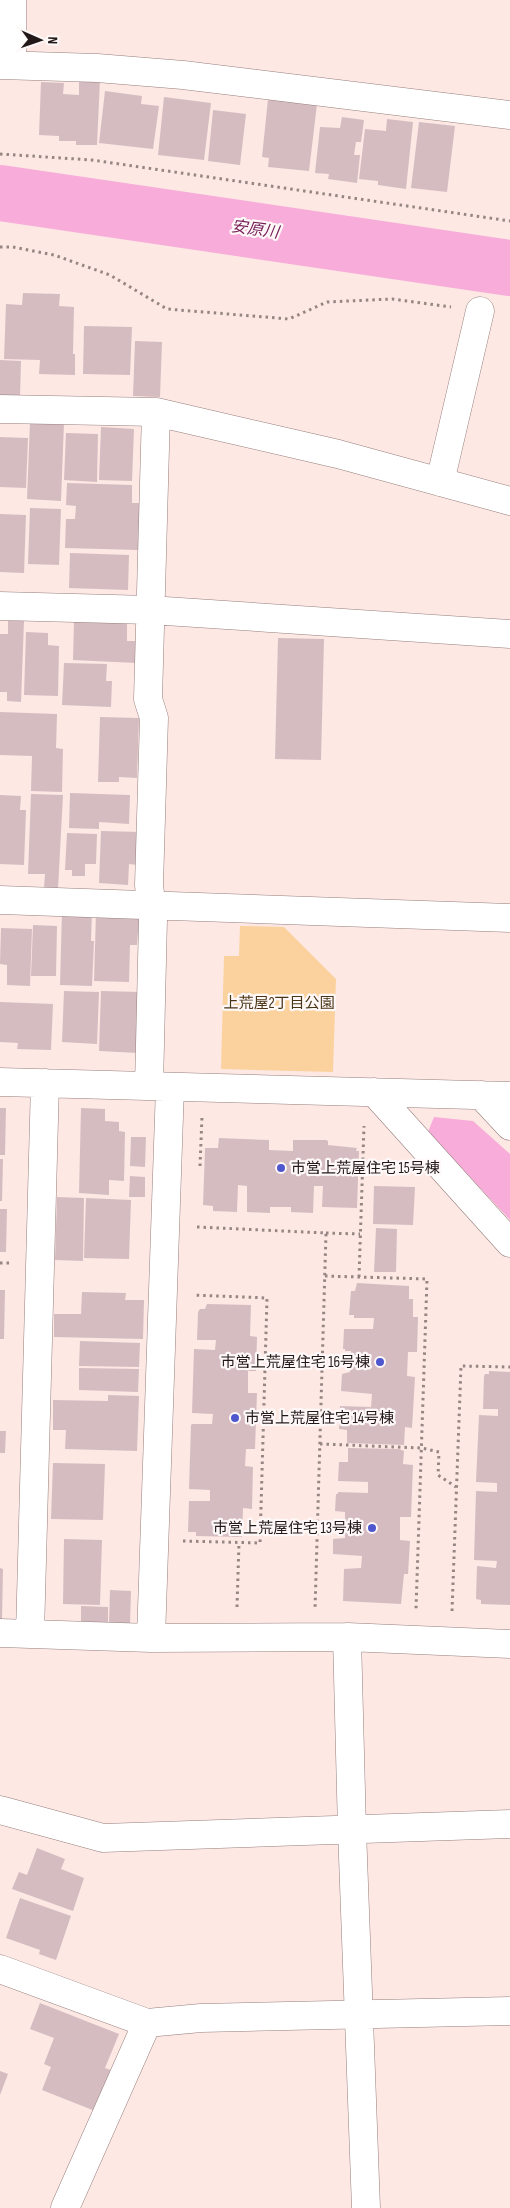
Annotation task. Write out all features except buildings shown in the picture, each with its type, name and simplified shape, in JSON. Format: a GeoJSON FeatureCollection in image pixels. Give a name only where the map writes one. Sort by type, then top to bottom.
{"type":"FeatureCollection","features":[{"type":"Feature","properties":{"kind":"street"},"geometry":{"type":"LineString","coordinates":[[12,0],[6,65],[97,68],[183,75],[510,115]]}},
{"type":"Feature","properties":{"kind":"street"},"geometry":{"type":"LineString","coordinates":[[440,482],[480,311]]}},
{"type":"Feature","properties":{"kind":"street"},"geometry":{"type":"LineString","coordinates":[[0,409],[156,412],[338,454],[510,501]]}},
{"type":"Feature","properties":{"kind":"street"},"geometry":{"type":"LineString","coordinates":[[151,1638],[154,1541],[159,1086],[153,919],[149,885],[154,718],[148,699],[156,412]]}},
{"type":"Feature","properties":{"kind":"street"},"geometry":{"type":"LineString","coordinates":[[0,606],[150,610],[510,634]]}},
{"type":"Feature","properties":{"kind":"street"},"geometry":{"type":"LineString","coordinates":[[0,900],[510,918]]}},
{"type":"Feature","properties":{"kind":"street"},"geometry":{"type":"LineString","coordinates":[[0,1082],[510,1096]]}},
{"type":"Feature","properties":{"kind":"street"},"geometry":{"type":"LineString","coordinates":[[30,1634],[45,1083]]}},
{"type":"Feature","properties":{"kind":"street"},"geometry":{"type":"LineString","coordinates":[[374,1092],[510,1243]]}},
{"type":"Feature","properties":{"kind":"street"},"geometry":{"type":"LineString","coordinates":[[481,1095],[510,1126]]}},
{"type":"Feature","properties":{"kind":"street"},"geometry":{"type":"LineString","coordinates":[[0,1633],[151,1638],[347,1637],[510,1644]]}},
{"type":"Feature","properties":{"kind":"street"},"geometry":{"type":"LineString","coordinates":[[347,1637],[366,2208]]}},
{"type":"Feature","properties":{"kind":"street"},"geometry":{"type":"LineString","coordinates":[[0,1810],[103,1838],[510,1824]]}},
{"type":"Feature","properties":{"kind":"street"},"geometry":{"type":"LineString","coordinates":[[0,1969],[147,2023],[201,2018],[510,2010]]}},
{"type":"Feature","properties":{"kind":"street"},"geometry":{"type":"LineString","coordinates":[[66,2208],[147,2023]]}},
{"type":"Feature","properties":{"kind":"path"},"geometry":{"type":"LineString","coordinates":[[0,154],[92,160],[510,221]]}},
{"type":"Feature","properties":{"kind":"path"},"geometry":{"type":"LineString","coordinates":[[0,247],[13,247],[54,255],[110,275],[167,308],[289,319],[327,302],[392,299],[480,311]]}},
{"type":"Feature","properties":{"kind":"path"},"geometry":{"type":"LineString","coordinates":[[200,1171],[202,1114]]}},
{"type":"Feature","properties":{"kind":"path"},"geometry":{"type":"LineString","coordinates":[[359,1277],[364,1118]]}},
{"type":"Feature","properties":{"kind":"path"},"geometry":{"type":"LineString","coordinates":[[198,1219],[197,1229],[360,1234]]}},
{"type":"Feature","properties":{"kind":"path"},"geometry":{"type":"LineString","coordinates":[[324,1609],[315,1609],[326,1233]]}},
{"type":"Feature","properties":{"kind":"path"},"geometry":{"type":"LineString","coordinates":[[325,1276],[427,1279],[416,1610]]}},
{"type":"Feature","properties":{"kind":"path"},"geometry":{"type":"LineString","coordinates":[[154,1541],[260,1543],[267,1298],[186,1295]]}},
{"type":"Feature","properties":{"kind":"path"},"geometry":{"type":"LineString","coordinates":[[452,1611],[461,1366],[510,1367]]}},
{"type":"Feature","properties":{"kind":"path"},"geometry":{"type":"LineString","coordinates":[[320,1444],[422,1448],[439,1452],[438,1475],[457,1487]]}},
{"type":"Feature","properties":{"kind":"path"},"geometry":{"type":"LineString","coordinates":[[237,1611],[239,1542]]}},
{"type":"Feature","properties":{"kind":"path"},"geometry":{"type":"LineString","coordinates":[[407,1610],[425,1611]]}},
{"type":"Feature","properties":{"kind":"path"},"geometry":{"type":"LineString","coordinates":[[443,1611],[462,1611]]}},
{"type":"Feature","properties":{"kind":"green space","name":"上荒屋2丁目公園"},"geometry":{"type":"Polygon","coordinates":[[[240,926],[284,927],[336,979],[333,1072],[221,1069],[224,956],[239,956],[240,926]]]}},
{"type":"Feature","properties":{"kind":"shaded area"},"geometry":{"type":"Polygon","coordinates":[[[434,1117],[473,1121],[510,1154],[510,1220],[428,1132],[434,1117]]]}},
{"type":"Feature","properties":{"kind":"waterway","name":"安原川"},"geometry":{"type":"LineString","coordinates":[[0,193],[510,268]]}},
{"type":"Feature","properties":{"kind":"place","name":"市営上荒屋住宅 15号棟"},"geometry":{"type":"Point","coordinates":[281,1168]}},
{"type":"Feature","properties":{"kind":"place","name":"市営上荒屋住宅 16号棟"},"geometry":{"type":"Point","coordinates":[380,1362]}},
{"type":"Feature","properties":{"kind":"place","name":"市営上荒屋住宅 14号棟"},"geometry":{"type":"Point","coordinates":[235,1418]}},
{"type":"Feature","properties":{"kind":"place","name":"市営上荒屋住宅 13号棟"},"geometry":{"type":"Point","coordinates":[372,1528]}}]}
